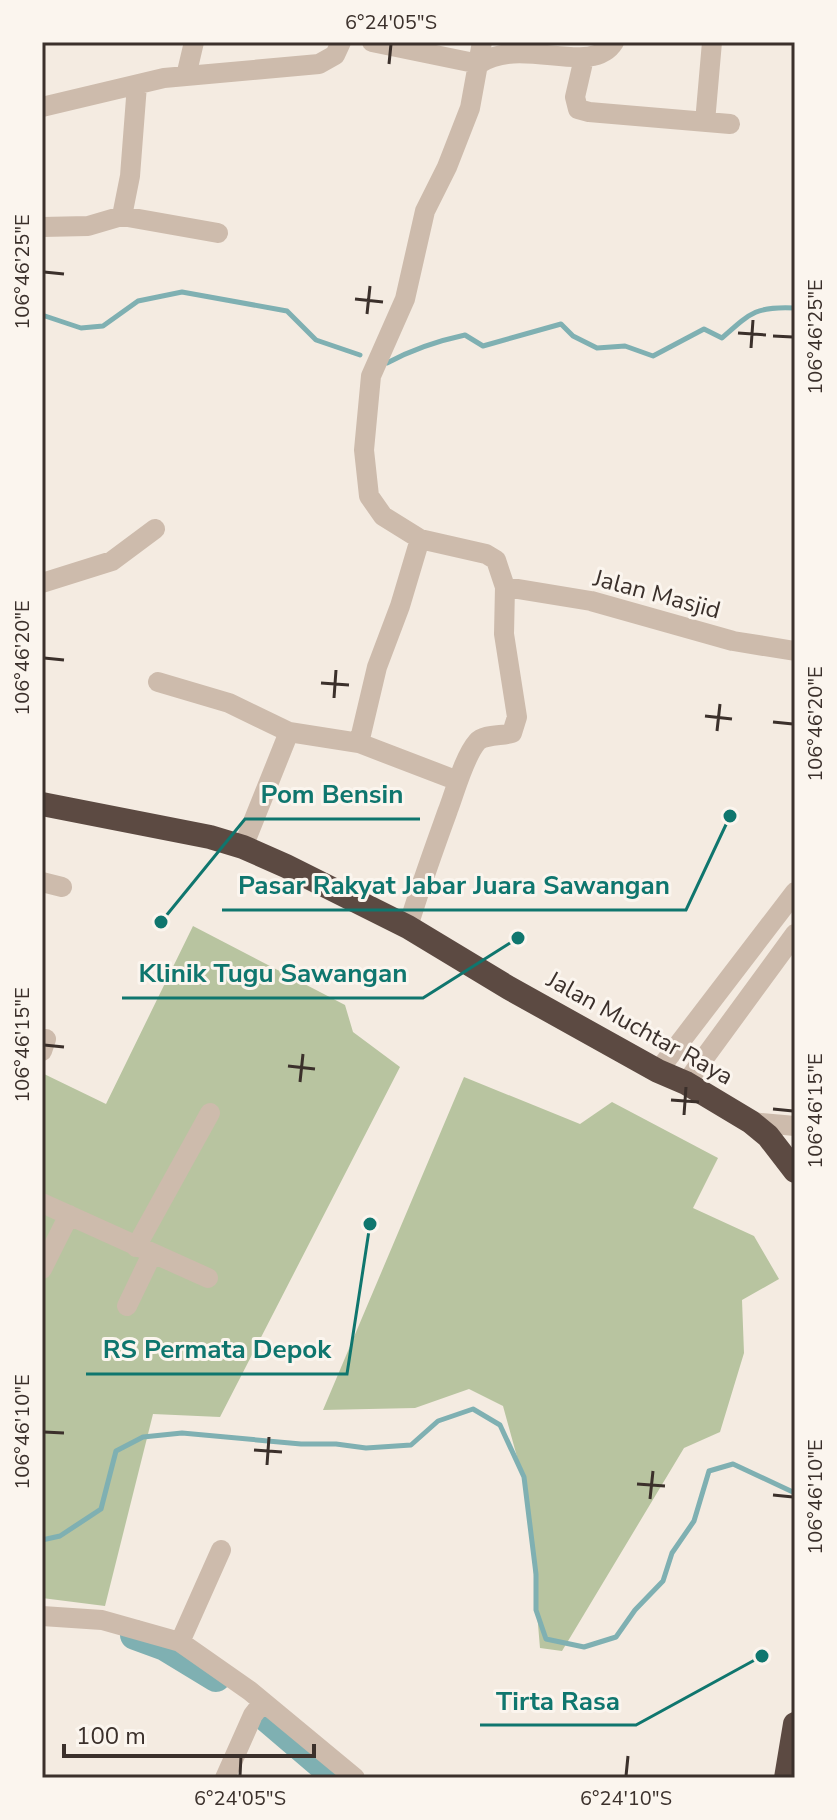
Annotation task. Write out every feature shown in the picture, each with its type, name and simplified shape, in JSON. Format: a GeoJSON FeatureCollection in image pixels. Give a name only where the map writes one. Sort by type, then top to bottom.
{"type":"FeatureCollection","features":[{"type":"Feature","properties":{"kind":"highway","name":"Jalan Muchtar Raya"},"geometry":{"type":"LineString","coordinates":[[42,804],[205,836],[243,847],[408,927],[474,968],[658,1071],[686,1083],[751,1122],[768,1136],[795,1171]]}},
{"type":"Feature","properties":{"kind":"highway"},"geometry":{"type":"LineString","coordinates":[[786,1778],[795,1724]]}},
{"type":"Feature","properties":{"kind":"street"},"geometry":{"type":"LineString","coordinates":[[186,76],[194,42]]}},
{"type":"Feature","properties":{"kind":"street"},"geometry":{"type":"LineString","coordinates":[[42,107],[164,78],[319,64],[335,55],[341,42]]}},
{"type":"Feature","properties":{"kind":"street"},"geometry":{"type":"LineString","coordinates":[[372,42],[479,64],[493,55],[554,48],[584,58],[599,56],[614,42]]}},
{"type":"Feature","properties":{"kind":"street"},"geometry":{"type":"LineString","coordinates":[[408,927],[426,866],[458,781],[477,742],[485,737],[512,733],[517,717],[504,634],[505,587],[496,560],[486,554],[420,539],[383,516],[369,496],[364,450],[371,376],[405,299],[425,211],[447,167],[470,108],[482,42]]}},
{"type":"Feature","properties":{"kind":"street"},"geometry":{"type":"LineString","coordinates":[[705,122],[712,42]]}},
{"type":"Feature","properties":{"kind":"street"},"geometry":{"type":"LineString","coordinates":[[584,58],[575,97],[578,109],[730,124]]}},
{"type":"Feature","properties":{"kind":"street"},"geometry":{"type":"LineString","coordinates":[[122,216],[130,176],[137,85]]}},
{"type":"Feature","properties":{"kind":"street"},"geometry":{"type":"LineString","coordinates":[[42,227],[88,226],[122,216],[218,233]]}},
{"type":"Feature","properties":{"kind":"street"},"geometry":{"type":"LineString","coordinates":[[42,583],[112,561],[155,529]]}},
{"type":"Feature","properties":{"kind":"street"},"geometry":{"type":"LineString","coordinates":[[359,743],[377,667],[420,539]]}},
{"type":"Feature","properties":{"kind":"street","name":"Jalan Masjid"},"geometry":{"type":"LineString","coordinates":[[505,587],[591,601],[733,641],[795,651]]}},
{"type":"Feature","properties":{"kind":"street"},"geometry":{"type":"LineString","coordinates":[[158,682],[229,703],[289,732],[359,743],[458,781]]}},
{"type":"Feature","properties":{"kind":"street"},"geometry":{"type":"LineString","coordinates":[[243,847],[289,732]]}},
{"type":"Feature","properties":{"kind":"street"},"geometry":{"type":"LineString","coordinates":[[658,1071],[795,892]]}},
{"type":"Feature","properties":{"kind":"street"},"geometry":{"type":"LineString","coordinates":[[686,1083],[795,934]]}},
{"type":"Feature","properties":{"kind":"street"},"geometry":{"type":"LineString","coordinates":[[750,949],[772,966]]}},
{"type":"Feature","properties":{"kind":"street"},"geometry":{"type":"LineString","coordinates":[[127,1306],[144,1251],[210,1113]]}},
{"type":"Feature","properties":{"kind":"street"},"geometry":{"type":"LineString","coordinates":[[751,1122],[795,1126]]}},
{"type":"Feature","properties":{"kind":"street"},"geometry":{"type":"LineString","coordinates":[[42,1203],[208,1278]]}},
{"type":"Feature","properties":{"kind":"street"},"geometry":{"type":"LineString","coordinates":[[42,1269],[69,1215]]}},
{"type":"Feature","properties":{"kind":"street"},"geometry":{"type":"LineString","coordinates":[[180,1642],[221,1550]]}},
{"type":"Feature","properties":{"kind":"street"},"geometry":{"type":"LineString","coordinates":[[42,1616],[102,1620],[180,1642],[259,1708],[355,1778]]}},
{"type":"Feature","properties":{"kind":"street"},"geometry":{"type":"LineString","coordinates":[[225,1778],[259,1708]]}},
{"type":"Feature","properties":{"kind":"green space"},"geometry":{"type":"Polygon","coordinates":[[[193,926],[345,1005],[353,1032],[400,1067],[220,1417],[153,1414],[105,1606],[42,1598],[42,1073],[106,1104],[193,926]]]}},
{"type":"Feature","properties":{"kind":"green space"},"geometry":{"type":"Polygon","coordinates":[[[464,1077],[580,1124],[612,1102],[718,1158],[693,1208],[754,1236],[779,1279],[742,1300],[744,1353],[720,1432],[684,1448],[562,1651],[540,1648],[527,1493],[503,1406],[469,1389],[415,1408],[323,1410],[464,1077]]]}},
{"type":"Feature","properties":{"kind":"waterway"},"geometry":{"type":"LineString","coordinates":[[42,315],[81,328],[103,326],[138,301],[182,292],[287,311],[316,340],[360,355]]}},
{"type":"Feature","properties":{"kind":"waterway"},"geometry":{"type":"LineString","coordinates":[[387,363],[425,346],[465,335],[483,346],[561,324],[573,336],[597,348],[625,346],[653,356],[704,329],[722,338],[754,313],[771,308],[795,308]]}},
{"type":"Feature","properties":{"kind":"waterway"},"geometry":{"type":"LineString","coordinates":[[42,1540],[60,1536],[101,1509],[116,1451],[143,1437],[182,1433],[366,1448],[411,1445],[438,1421],[473,1409],[500,1425],[524,1477],[536,1574],[536,1610],[546,1639],[584,1647],[616,1637],[635,1610],[663,1581],[672,1553],[694,1521],[709,1471],[733,1464],[795,1493]]}},
{"type":"Feature","properties":{"kind":"waterway"},"geometry":{"type":"LineString","coordinates":[[135,1635],[165,1646],[216,1677]]}},
{"type":"Feature","properties":{"kind":"waterway"},"geometry":{"type":"LineString","coordinates":[[263,1714],[338,1778]]}},
{"type":"Feature","properties":{"kind":"place","name":"Pasar Rakyat Jabar Juara Sawangan"},"geometry":{"type":"Point","coordinates":[730,816]}},
{"type":"Feature","properties":{"kind":"place","name":"Pom Bensin"},"geometry":{"type":"Point","coordinates":[161,922]}},
{"type":"Feature","properties":{"kind":"place","name":"Klinik Tugu Sawangan"},"geometry":{"type":"Point","coordinates":[518,938]}},
{"type":"Feature","properties":{"kind":"place","name":"RS Permata Depok"},"geometry":{"type":"Point","coordinates":[370,1224]}},
{"type":"Feature","properties":{"kind":"place","name":"Tirta Rasa"},"geometry":{"type":"Point","coordinates":[762,1656]}}]}
